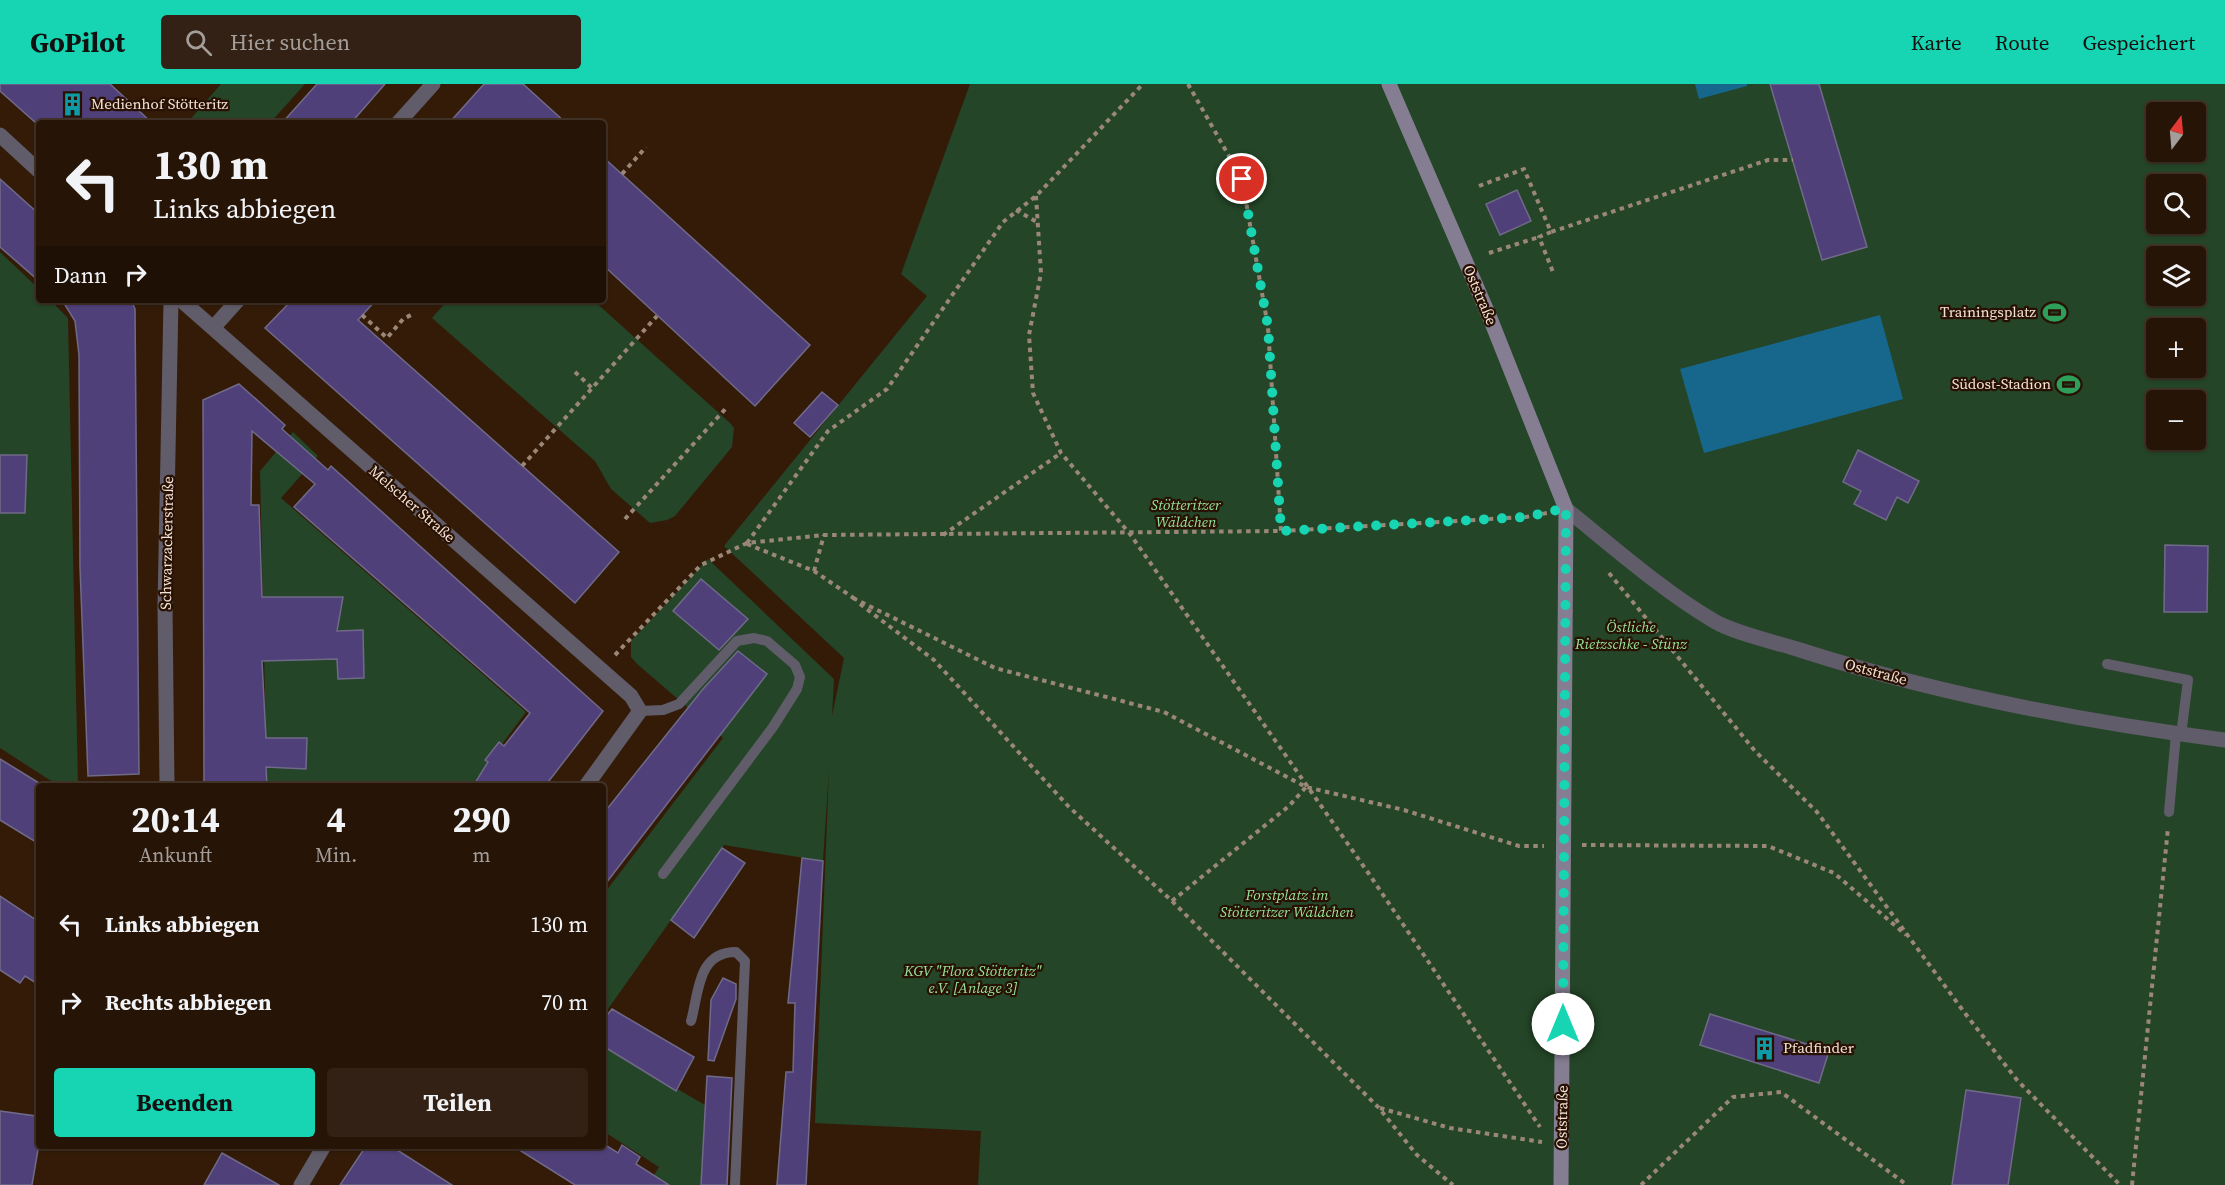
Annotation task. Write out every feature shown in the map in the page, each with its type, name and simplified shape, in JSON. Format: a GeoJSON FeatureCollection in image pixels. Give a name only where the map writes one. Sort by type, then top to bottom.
{"type":"FeatureCollection","features":[{"type":"Feature","properties":{"kind":"street"},"geometry":{"type":"LineString","coordinates":[[401,120],[433,84]]}},
{"type":"Feature","properties":{"kind":"street","name":"Oststraße"},"geometry":{"type":"LineString","coordinates":[[1389,84],[1490,318],[1566,508],[1564,845],[1556,1143],[1561,1185]]}},
{"type":"Feature","properties":{"kind":"street"},"geometry":{"type":"LineString","coordinates":[[0,135],[36,168]]}},
{"type":"Feature","properties":{"kind":"street","name":"Schwarzackerstraße"},"geometry":{"type":"LineString","coordinates":[[167,783],[165,606],[171,303]]}},
{"type":"Feature","properties":{"kind":"street","name":"Melscher Straße"},"geometry":{"type":"LineString","coordinates":[[184,303],[631,696],[639,711]]}},
{"type":"Feature","properties":{"kind":"street"},"geometry":{"type":"LineString","coordinates":[[213,328],[235,303]]}},
{"type":"Feature","properties":{"kind":"street","name":"Oststraße"},"geometry":{"type":"LineString","coordinates":[[1566,508],[1636,566],[1715,622],[1860,669],[1965,694],[2179,734],[2225,740]]}},
{"type":"Feature","properties":{"kind":"street"},"geometry":{"type":"LineString","coordinates":[[588,783],[629,730],[639,711]]}},
{"type":"Feature","properties":{"kind":"street"},"geometry":{"type":"LineString","coordinates":[[301,1185],[322,1149]]}},
{"type":"Feature","properties":{"kind":"lane"},"geometry":{"type":"LineString","coordinates":[[639,711],[663,710],[679,704],[737,641],[754,638],[767,641],[795,665],[800,677],[797,689],[773,727],[663,874]]}},
{"type":"Feature","properties":{"kind":"lane"},"geometry":{"type":"LineString","coordinates":[[2107,664],[2188,680],[2169,812]]}},
{"type":"Feature","properties":{"kind":"lane"},"geometry":{"type":"LineString","coordinates":[[691,1020],[699,978],[705,969],[720,955],[736,952],[742,956],[746,961],[735,1185]]}},
{"type":"Feature","properties":{"kind":"path"},"geometry":{"type":"LineString","coordinates":[[747,543],[828,431],[887,389],[1003,222],[1036,196],[1143,84]]}},
{"type":"Feature","properties":{"kind":"path"},"geometry":{"type":"LineString","coordinates":[[1188,84],[1242,179],[1268,327],[1281,531]]}},
{"type":"Feature","properties":{"kind":"path"},"geometry":{"type":"LineString","coordinates":[[622,174],[646,147]]}},
{"type":"Feature","properties":{"kind":"path"},"geometry":{"type":"LineString","coordinates":[[1489,253],[1768,160],[1793,160]]}},
{"type":"Feature","properties":{"kind":"path"},"geometry":{"type":"LineString","coordinates":[[1479,186],[1524,169],[1551,232]]}},
{"type":"Feature","properties":{"kind":"path"},"geometry":{"type":"LineString","coordinates":[[1036,196],[1041,273],[1029,335],[1034,393],[1060,453],[1130,534],[1556,1143]]}},
{"type":"Feature","properties":{"kind":"path"},"geometry":{"type":"LineString","coordinates":[[1016,210],[1038,222]]}},
{"type":"Feature","properties":{"kind":"path"},"geometry":{"type":"LineString","coordinates":[[1539,237],[1553,272]]}},
{"type":"Feature","properties":{"kind":"path"},"geometry":{"type":"LineString","coordinates":[[362,315],[387,338],[403,319],[413,314]]}},
{"type":"Feature","properties":{"kind":"path"},"geometry":{"type":"LineString","coordinates":[[522,466],[657,316]]}},
{"type":"Feature","properties":{"kind":"path"},"geometry":{"type":"LineString","coordinates":[[575,372],[592,388]]}},
{"type":"Feature","properties":{"kind":"path"},"geometry":{"type":"LineString","coordinates":[[626,519],[728,406]]}},
{"type":"Feature","properties":{"kind":"path"},"geometry":{"type":"LineString","coordinates":[[943,534],[1060,453]]}},
{"type":"Feature","properties":{"kind":"path"},"geometry":{"type":"LineString","coordinates":[[600,671],[700,565],[747,543],[824,535],[1281,531],[1526,517],[1566,508]]}},
{"type":"Feature","properties":{"kind":"path"},"geometry":{"type":"LineString","coordinates":[[814,571],[824,535]]}},
{"type":"Feature","properties":{"kind":"path"},"geometry":{"type":"LineString","coordinates":[[747,543],[814,571],[934,660],[1069,807],[1172,901],[1379,1108],[1417,1155],[1453,1185]]}},
{"type":"Feature","properties":{"kind":"path"},"geometry":{"type":"LineString","coordinates":[[1602,563],[1755,751],[1817,812],[2018,1080],[2120,1185]]}},
{"type":"Feature","properties":{"kind":"path"},"geometry":{"type":"LineString","coordinates":[[853,598],[995,668],[1164,712],[1306,787],[1404,810],[1520,846],[1767,846],[1834,873],[1911,939]]}},
{"type":"Feature","properties":{"kind":"path"},"geometry":{"type":"LineString","coordinates":[[1172,901],[1289,806],[1306,787]]}},
{"type":"Feature","properties":{"kind":"path"},"geometry":{"type":"LineString","coordinates":[[2132,1185],[2150,1026],[2169,812]]}},
{"type":"Feature","properties":{"kind":"path"},"geometry":{"type":"LineString","coordinates":[[1641,1185],[1733,1097],[1781,1092],[1907,1185]]}},
{"type":"Feature","properties":{"kind":"path"},"geometry":{"type":"LineString","coordinates":[[1379,1108],[1450,1128],[1527,1142],[1556,1143]]}},
{"type":"Feature","properties":{"kind":"green space"},"geometry":{"type":"Polygon","coordinates":[[[221,84],[305,84],[273,120],[190,120],[221,84]]]}},
{"type":"Feature","properties":{"kind":"green space","name":"Östliche Rietzschke - Stünz"},"geometry":{"type":"Polygon","coordinates":[[[970,84],[2225,84],[2225,1185],[978,1185],[981,1131],[815,1123],[829,770],[823,861],[724,845],[606,1012],[606,891],[723,738],[636,663],[631,657],[631,641],[708,559],[834,679],[832,716],[844,658],[724,546],[927,296],[901,274],[970,84]]]}},
{"type":"Feature","properties":{"kind":"green space"},"geometry":{"type":"Polygon","coordinates":[[[0,252],[36,286],[36,303],[53,303],[68,318],[78,783],[54,783],[0,748],[0,252]]]}},
{"type":"Feature","properties":{"kind":"green space"},"geometry":{"type":"Polygon","coordinates":[[[445,303],[596,303],[730,423],[734,428],[732,447],[675,516],[650,523],[611,489],[595,461],[432,318],[445,303]]]}},
{"type":"Feature","properties":{"kind":"green space"},"geometry":{"type":"Polygon","coordinates":[[[293,432],[318,456],[281,498],[526,712],[473,783],[267,783],[260,471],[293,432]]]}},
{"type":"Feature","properties":{"kind":"green space"},"geometry":{"type":"Polygon","coordinates":[[[606,1048],[705,1105],[701,1185],[648,1185],[659,1167],[606,1133],[606,1048]]]}},
{"type":"Feature","properties":{"kind":"water"},"geometry":{"type":"Polygon","coordinates":[[[1695,84],[1747,84],[1747,86],[1699,99],[1695,84]]]}},
{"type":"Feature","properties":{"kind":"water"},"geometry":{"type":"Polygon","coordinates":[[[1880,315],[1903,399],[1704,453],[1680,369],[1880,315]]]}},
{"type":"Feature","properties":{"kind":"building","name":"Medienhof Stötteritz"},"geometry":{"type":"Polygon","coordinates":[[[0,84],[110,84],[149,120],[36,120],[36,123],[0,91],[0,84]]]}},
{"type":"Feature","properties":{"kind":"building"},"geometry":{"type":"Polygon","coordinates":[[[317,84],[385,84],[354,120],[285,120],[317,84]]]}},
{"type":"Feature","properties":{"kind":"building"},"geometry":{"type":"Polygon","coordinates":[[[484,84],[523,84],[563,120],[452,120],[484,84]]]}},
{"type":"Feature","properties":{"kind":"building"},"geometry":{"type":"Polygon","coordinates":[[[1770,84],[1819,84],[1867,247],[1822,260],[1770,84]]]}},
{"type":"Feature","properties":{"kind":"building"},"geometry":{"type":"Polygon","coordinates":[[[606,160],[810,345],[755,406],[606,268],[606,160]]]}},
{"type":"Feature","properties":{"kind":"building"},"geometry":{"type":"Polygon","coordinates":[[[0,179],[36,211],[36,278],[0,247],[0,179]]]}},
{"type":"Feature","properties":{"kind":"building"},"geometry":{"type":"Polygon","coordinates":[[[1517,190],[1531,221],[1500,235],[1486,204],[1517,190]]]}},
{"type":"Feature","properties":{"kind":"building"},"geometry":{"type":"Polygon","coordinates":[[[64,303],[132,303],[135,309],[139,774],[88,776],[80,567],[79,355],[75,321],[64,303]]]}},
{"type":"Feature","properties":{"kind":"building"},"geometry":{"type":"Polygon","coordinates":[[[289,303],[373,303],[358,320],[619,552],[575,603],[265,328],[289,303]]]}},
{"type":"Feature","properties":{"kind":"building"},"geometry":{"type":"Polygon","coordinates":[[[239,384],[285,425],[282,429],[328,470],[331,466],[603,711],[547,783],[475,783],[488,762],[485,760],[499,742],[504,746],[530,713],[294,507],[315,484],[252,431],[251,505],[259,505],[262,597],[343,597],[337,631],[363,630],[364,678],[338,679],[337,659],[262,661],[266,738],[307,738],[306,769],[266,767],[267,783],[204,783],[203,400],[239,384]]]}},
{"type":"Feature","properties":{"kind":"building"},"geometry":{"type":"Polygon","coordinates":[[[822,392],[838,405],[810,437],[794,423],[822,392]]]}},
{"type":"Feature","properties":{"kind":"building"},"geometry":{"type":"Polygon","coordinates":[[[1858,450],[1919,481],[1908,503],[1897,497],[1886,520],[1854,504],[1861,491],[1843,482],[1858,450]]]}},
{"type":"Feature","properties":{"kind":"building"},"geometry":{"type":"Polygon","coordinates":[[[0,455],[27,455],[25,513],[0,513],[0,455]]]}},
{"type":"Feature","properties":{"kind":"building"},"geometry":{"type":"Polygon","coordinates":[[[2165,545],[2208,546],[2207,612],[2164,612],[2165,545]]]}},
{"type":"Feature","properties":{"kind":"building"},"geometry":{"type":"Polygon","coordinates":[[[701,579],[748,619],[719,650],[673,611],[701,579]]]}},
{"type":"Feature","properties":{"kind":"building"},"geometry":{"type":"Polygon","coordinates":[[[738,651],[767,674],[606,883],[606,810],[703,689],[738,651]]]}},
{"type":"Feature","properties":{"kind":"building"},"geometry":{"type":"Polygon","coordinates":[[[0,759],[39,783],[36,783],[36,842],[0,820],[0,759]]]}},
{"type":"Feature","properties":{"kind":"building"},"geometry":{"type":"Polygon","coordinates":[[[722,848],[745,863],[694,938],[671,920],[722,848]]]}},
{"type":"Feature","properties":{"kind":"building"},"geometry":{"type":"Polygon","coordinates":[[[802,858],[823,861],[806,1185],[777,1185],[786,1072],[793,1072],[795,1003],[788,1003],[802,858]]]}},
{"type":"Feature","properties":{"kind":"building"},"geometry":{"type":"Polygon","coordinates":[[[0,896],[36,920],[36,983],[25,976],[20,983],[0,970],[0,896]]]}},
{"type":"Feature","properties":{"kind":"building"},"geometry":{"type":"Polygon","coordinates":[[[723,978],[736,984],[736,999],[714,1061],[708,1060],[711,1000],[723,978]]]}},
{"type":"Feature","properties":{"kind":"building"},"geometry":{"type":"Polygon","coordinates":[[[612,1009],[694,1057],[676,1091],[606,1048],[606,1016],[612,1009]]]}},
{"type":"Feature","properties":{"kind":"building","name":"Pfadfinder"},"geometry":{"type":"Polygon","coordinates":[[[1710,1014],[1829,1051],[1819,1083],[1700,1045],[1710,1014]]]}},
{"type":"Feature","properties":{"kind":"building"},"geometry":{"type":"Polygon","coordinates":[[[707,1076],[732,1078],[727,1185],[701,1185],[707,1076]]]}},
{"type":"Feature","properties":{"kind":"building"},"geometry":{"type":"Polygon","coordinates":[[[1966,1090],[2021,1098],[2008,1185],[1952,1185],[1966,1090]]]}},
{"type":"Feature","properties":{"kind":"building"},"geometry":{"type":"Polygon","coordinates":[[[0,1111],[36,1116],[36,1149],[38,1149],[32,1185],[0,1185],[0,1111]]]}},
{"type":"Feature","properties":{"kind":"building"},"geometry":{"type":"Polygon","coordinates":[[[622,1145],[640,1157],[636,1164],[669,1185],[575,1185],[518,1149],[606,1149],[607,1146],[618,1153],[622,1145]]]}},
{"type":"Feature","properties":{"kind":"building"},"geometry":{"type":"Polygon","coordinates":[[[364,1149],[396,1149],[452,1185],[340,1185],[364,1149]]]}},
{"type":"Feature","properties":{"kind":"building"},"geometry":{"type":"Polygon","coordinates":[[[222,1153],[279,1185],[204,1185],[222,1153]]]}},
{"type":"Feature","properties":{"kind":"place","name":"Medienhof Stötteritz"},"geometry":{"type":"Point","coordinates":[73,104]}},
{"type":"Feature","properties":{"kind":"place","name":"Trainingsplatz"},"geometry":{"type":"Point","coordinates":[2054,312]}},
{"type":"Feature","properties":{"kind":"place","name":"Südost-Stadion"},"geometry":{"type":"Point","coordinates":[2069,384]}},
{"type":"Feature","properties":{"kind":"place","name":"Pfadfinder"},"geometry":{"type":"Point","coordinates":[1765,1048]}},
{"type":"Feature","properties":{"kind":"route"},"geometry":{"type":"LineString","coordinates":[[1242,179],[1268,327],[1281,531],[1526,517],[1566,508],[1563,664],[1563,1024]]}},
{"type":"Feature","properties":{"kind":"park label","name":"Stötteritzer Wäldchen"},"geometry":{"type":"Point","coordinates":[1186,514]}},
{"type":"Feature","properties":{"kind":"park label","name":"Forstplatz im Stötteritzer Wäldchen"},"geometry":{"type":"Point","coordinates":[1287,904]}},
{"type":"Feature","properties":{"kind":"park label","name":"KGV \"Flora Stötteritz\" e.V. [Anlage 3]"},"geometry":{"type":"Point","coordinates":[973,980]}}]}
